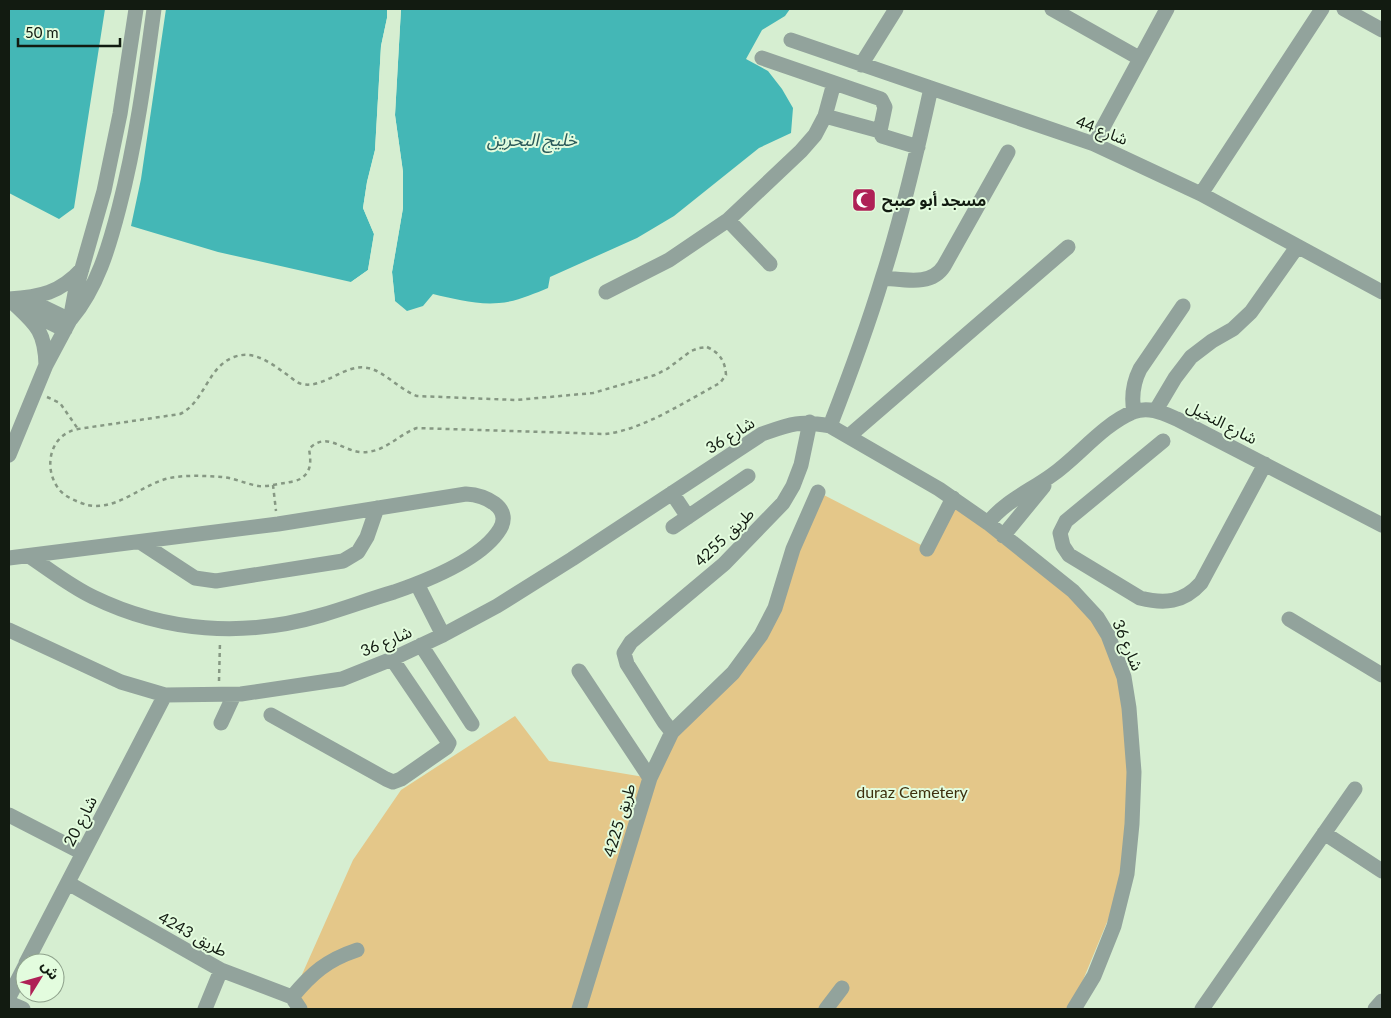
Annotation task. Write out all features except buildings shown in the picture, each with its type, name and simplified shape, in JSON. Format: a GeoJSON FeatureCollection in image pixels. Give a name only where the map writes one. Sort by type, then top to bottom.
{"type":"FeatureCollection","features":[{"type":"Feature","properties":{"kind":"street"},"geometry":{"type":"LineString","coordinates":[[67,325],[104,191],[120,114],[136,9]]}},
{"type":"Feature","properties":{"kind":"street"},"geometry":{"type":"LineString","coordinates":[[9,455],[46,365],[67,325],[86,298],[110,243],[132,156],[154,9]]}},
{"type":"Feature","properties":{"kind":"street"},"geometry":{"type":"LineString","coordinates":[[861,64],[896,9]]}},
{"type":"Feature","properties":{"kind":"street"},"geometry":{"type":"LineString","coordinates":[[1052,9],[1140,58]]}},
{"type":"Feature","properties":{"kind":"street"},"geometry":{"type":"LineString","coordinates":[[1094,144],[1167,9]]}},
{"type":"Feature","properties":{"kind":"street"},"geometry":{"type":"LineString","coordinates":[[1201,194],[1322,9]]}},
{"type":"Feature","properties":{"kind":"street"},"geometry":{"type":"LineString","coordinates":[[1344,9],[1382,30]]}},
{"type":"Feature","properties":{"kind":"street","name":"شارع 44"},"geometry":{"type":"LineString","coordinates":[[792,40],[1094,144],[1201,194],[1382,292]]}},
{"type":"Feature","properties":{"kind":"street"},"geometry":{"type":"LineString","coordinates":[[762,58],[884,101],[886,107],[880,131]]}},
{"type":"Feature","properties":{"kind":"street"},"geometry":{"type":"LineString","coordinates":[[606,292],[669,260],[728,220],[808,144],[825,116],[834,83]]}},
{"type":"Feature","properties":{"kind":"street"},"geometry":{"type":"LineString","coordinates":[[830,426],[858,353],[882,278],[918,147],[931,88]]}},
{"type":"Feature","properties":{"kind":"street"},"geometry":{"type":"LineString","coordinates":[[825,116],[880,131],[884,137],[918,147]]}},
{"type":"Feature","properties":{"kind":"street"},"geometry":{"type":"LineString","coordinates":[[882,278],[924,280],[938,274],[1008,152]]}},
{"type":"Feature","properties":{"kind":"street"},"geometry":{"type":"LineString","coordinates":[[728,220],[770,264]]}},
{"type":"Feature","properties":{"kind":"street"},"geometry":{"type":"LineString","coordinates":[[1156,410],[1182,367],[1201,348],[1223,336],[1243,321],[1297,246]]}},
{"type":"Feature","properties":{"kind":"street"},"geometry":{"type":"LineString","coordinates":[[849,436],[1068,247]]}},
{"type":"Feature","properties":{"kind":"street"},"geometry":{"type":"LineString","coordinates":[[9,299],[31,298],[60,288],[83,267]]}},
{"type":"Feature","properties":{"kind":"street"},"geometry":{"type":"LineString","coordinates":[[9,299],[44,307],[67,325]]}},
{"type":"Feature","properties":{"kind":"street"},"geometry":{"type":"LineString","coordinates":[[9,299],[40,331],[46,348],[46,365]]}},
{"type":"Feature","properties":{"kind":"street"},"geometry":{"type":"LineString","coordinates":[[1134,412],[1133,386],[1140,369],[1183,306]]}},
{"type":"Feature","properties":{"kind":"street","name":"شارع النخيل"},"geometry":{"type":"LineString","coordinates":[[988,523],[1000,508],[1052,475],[1103,432],[1134,412],[1146,409],[1156,410],[1177,419],[1382,525]]}},
{"type":"Feature","properties":{"kind":"street","name":"شارع 36"},"geometry":{"type":"LineString","coordinates":[[9,630],[121,682],[165,695],[226,695],[342,679],[392,659],[443,635],[497,606],[762,434],[791,424],[810,422],[830,426],[939,489],[988,523],[1073,591],[1096,617],[1108,635],[1124,677],[1134,772],[1132,824],[1127,874],[1114,926],[1094,976],[1074,1009]]}},
{"type":"Feature","properties":{"kind":"street","name":"طريق 4255"},"geometry":{"type":"LineString","coordinates":[[672,732],[627,664],[624,653],[631,642],[724,564],[783,503],[793,486],[801,465],[810,422]]}},
{"type":"Feature","properties":{"kind":"street"},"geometry":{"type":"LineString","coordinates":[[1163,441],[1066,521],[1060,533],[1063,546],[1069,555],[1146,600],[1165,603],[1176,600],[1187,596],[1201,583],[1265,464]]}},
{"type":"Feature","properties":{"kind":"street","name":"شارع النخيل"},"geometry":{"type":"LineString","coordinates":[[1003,536],[1052,475]]}},
{"type":"Feature","properties":{"kind":"street"},"geometry":{"type":"LineString","coordinates":[[673,528],[748,476]]}},
{"type":"Feature","properties":{"kind":"street"},"geometry":{"type":"LineString","coordinates":[[672,732],[733,673],[761,636],[775,608],[793,549],[818,492]]}},
{"type":"Feature","properties":{"kind":"street"},"geometry":{"type":"LineString","coordinates":[[672,493],[688,517]]}},
{"type":"Feature","properties":{"kind":"street"},"geometry":{"type":"LineString","coordinates":[[9,558],[278,524],[466,494],[492,501],[503,514],[503,524],[495,537],[457,565],[438,576],[321,615],[262,626],[220,628],[178,626],[148,619],[119,609],[91,596],[29,556]]}},
{"type":"Feature","properties":{"kind":"street"},"geometry":{"type":"LineString","coordinates":[[927,549],[953,498]]}},
{"type":"Feature","properties":{"kind":"street"},"geometry":{"type":"LineString","coordinates":[[140,542],[195,578],[216,581],[343,561],[358,552],[367,538],[377,508]]}},
{"type":"Feature","properties":{"kind":"street"},"geometry":{"type":"LineString","coordinates":[[417,584],[443,635]]}},
{"type":"Feature","properties":{"kind":"street"},"geometry":{"type":"LineString","coordinates":[[1289,619],[1382,675]]}},
{"type":"Feature","properties":{"kind":"street"},"geometry":{"type":"LineString","coordinates":[[421,645],[472,724]]}},
{"type":"Feature","properties":{"kind":"street"},"geometry":{"type":"LineString","coordinates":[[271,715],[386,779],[393,782],[402,779],[449,743],[392,659]]}},
{"type":"Feature","properties":{"kind":"street"},"geometry":{"type":"LineString","coordinates":[[579,671],[650,778]]}},
{"type":"Feature","properties":{"kind":"street","name":"شارع 20"},"geometry":{"type":"LineString","coordinates":[[32,953],[165,695]]}},
{"type":"Feature","properties":{"kind":"street"},"geometry":{"type":"LineString","coordinates":[[221,723],[226,695]]}},
{"type":"Feature","properties":{"kind":"street","name":"طريق 4225"},"geometry":{"type":"LineString","coordinates":[[579,1009],[650,778],[672,732]]}},
{"type":"Feature","properties":{"kind":"street"},"geometry":{"type":"LineString","coordinates":[[1202,1009],[1355,789]]}},
{"type":"Feature","properties":{"kind":"street"},"geometry":{"type":"LineString","coordinates":[[9,815],[83,853]]}},
{"type":"Feature","properties":{"kind":"street"},"geometry":{"type":"LineString","coordinates":[[1324,833],[1382,872]]}},
{"type":"Feature","properties":{"kind":"street","name":"طريق 4243"},"geometry":{"type":"LineString","coordinates":[[68,883],[221,970],[296,1003]]}},
{"type":"Feature","properties":{"kind":"street"},"geometry":{"type":"LineString","coordinates":[[296,1003],[307,979],[322,966],[338,956],[357,950]]}},
{"type":"Feature","properties":{"kind":"street"},"geometry":{"type":"LineString","coordinates":[[205,1009],[221,970]]}},
{"type":"Feature","properties":{"kind":"street","name":"شارع 20"},"geometry":{"type":"LineString","coordinates":[[9,997],[15,985]]}},
{"type":"Feature","properties":{"kind":"street"},"geometry":{"type":"LineString","coordinates":[[826,1009],[842,988]]}},
{"type":"Feature","properties":{"kind":"street"},"geometry":{"type":"LineString","coordinates":[[9,1002],[23,1009]]}},
{"type":"Feature","properties":{"kind":"street"},"geometry":{"type":"LineString","coordinates":[[1375,1009],[1382,1002]]}},
{"type":"Feature","properties":{"kind":"path"},"geometry":{"type":"LineString","coordinates":[[708,347],[715,351],[722,358],[726,367],[726,375],[720,383],[620,433],[417,428],[380,449],[359,452],[332,442],[322,441],[314,444],[309,449],[311,464],[308,472],[299,480],[260,486],[224,477],[175,477],[160,481],[105,506],[88,505],[72,499],[59,490],[50,474],[50,456],[58,439],[66,433],[78,429],[180,414],[190,409],[197,401],[208,380],[218,367],[233,357],[245,354],[260,358],[300,384],[308,385],[356,368],[367,367],[377,371],[408,393],[417,396],[516,400],[593,393],[655,375],[667,369],[691,351],[699,348],[708,347]]}},
{"type":"Feature","properties":{"kind":"path"},"geometry":{"type":"LineString","coordinates":[[42,394],[60,403],[78,429]]}},
{"type":"Feature","properties":{"kind":"path"},"geometry":{"type":"LineString","coordinates":[[273,485],[278,524]]}},
{"type":"Feature","properties":{"kind":"path"},"geometry":{"type":"LineString","coordinates":[[220,628],[226,695]]}},
{"type":"Feature","properties":{"kind":"green space","name":"duraz Cemetery"},"geometry":{"type":"Polygon","coordinates":[[[818,492],[927,548],[953,498],[1073,591],[1108,635],[1129,708],[1127,874],[1071,1009],[300,1009],[292,997],[353,860],[401,790],[515,716],[549,761],[650,778],[672,732],[761,635],[818,492]]]}},
{"type":"Feature","properties":{"kind":"water"},"geometry":{"type":"Polygon","coordinates":[[[9,9],[105,9],[74,208],[59,219],[9,193],[9,9]]]}},
{"type":"Feature","properties":{"kind":"water"},"geometry":{"type":"Polygon","coordinates":[[[166,9],[387,9],[381,46],[375,150],[363,208],[374,234],[368,270],[351,282],[218,252],[131,226],[141,179],[166,9]]]}},
{"type":"Feature","properties":{"kind":"water","name":"خليج البحرين"},"geometry":{"type":"Polygon","coordinates":[[[401,9],[790,9],[785,16],[762,30],[746,59],[768,71],[782,89],[793,108],[791,133],[759,148],[674,216],[637,238],[550,277],[548,288],[518,299],[499,303],[457,300],[433,294],[423,306],[407,311],[395,301],[392,272],[403,208],[403,172],[395,115],[401,9]]]}},
{"type":"Feature","properties":{"kind":"pier"},"geometry":{"type":"Polygon","coordinates":[[[387,9],[389,9],[389,19],[383,47],[378,150],[365,207],[377,235],[370,271],[354,283],[351,282],[368,270],[374,234],[363,208],[375,150],[381,46],[387,9]]]}},
{"type":"Feature","properties":{"kind":"pier"},"geometry":{"type":"Polygon","coordinates":[[[398,9],[401,9],[395,115],[403,172],[403,208],[392,272],[395,301],[393,300],[390,272],[400,208],[401,172],[392,115],[398,9]]]}},
{"type":"Feature","properties":{"kind":"place","name":"مسجد أبو صبح"},"geometry":{"type":"Point","coordinates":[864,200]}}]}
